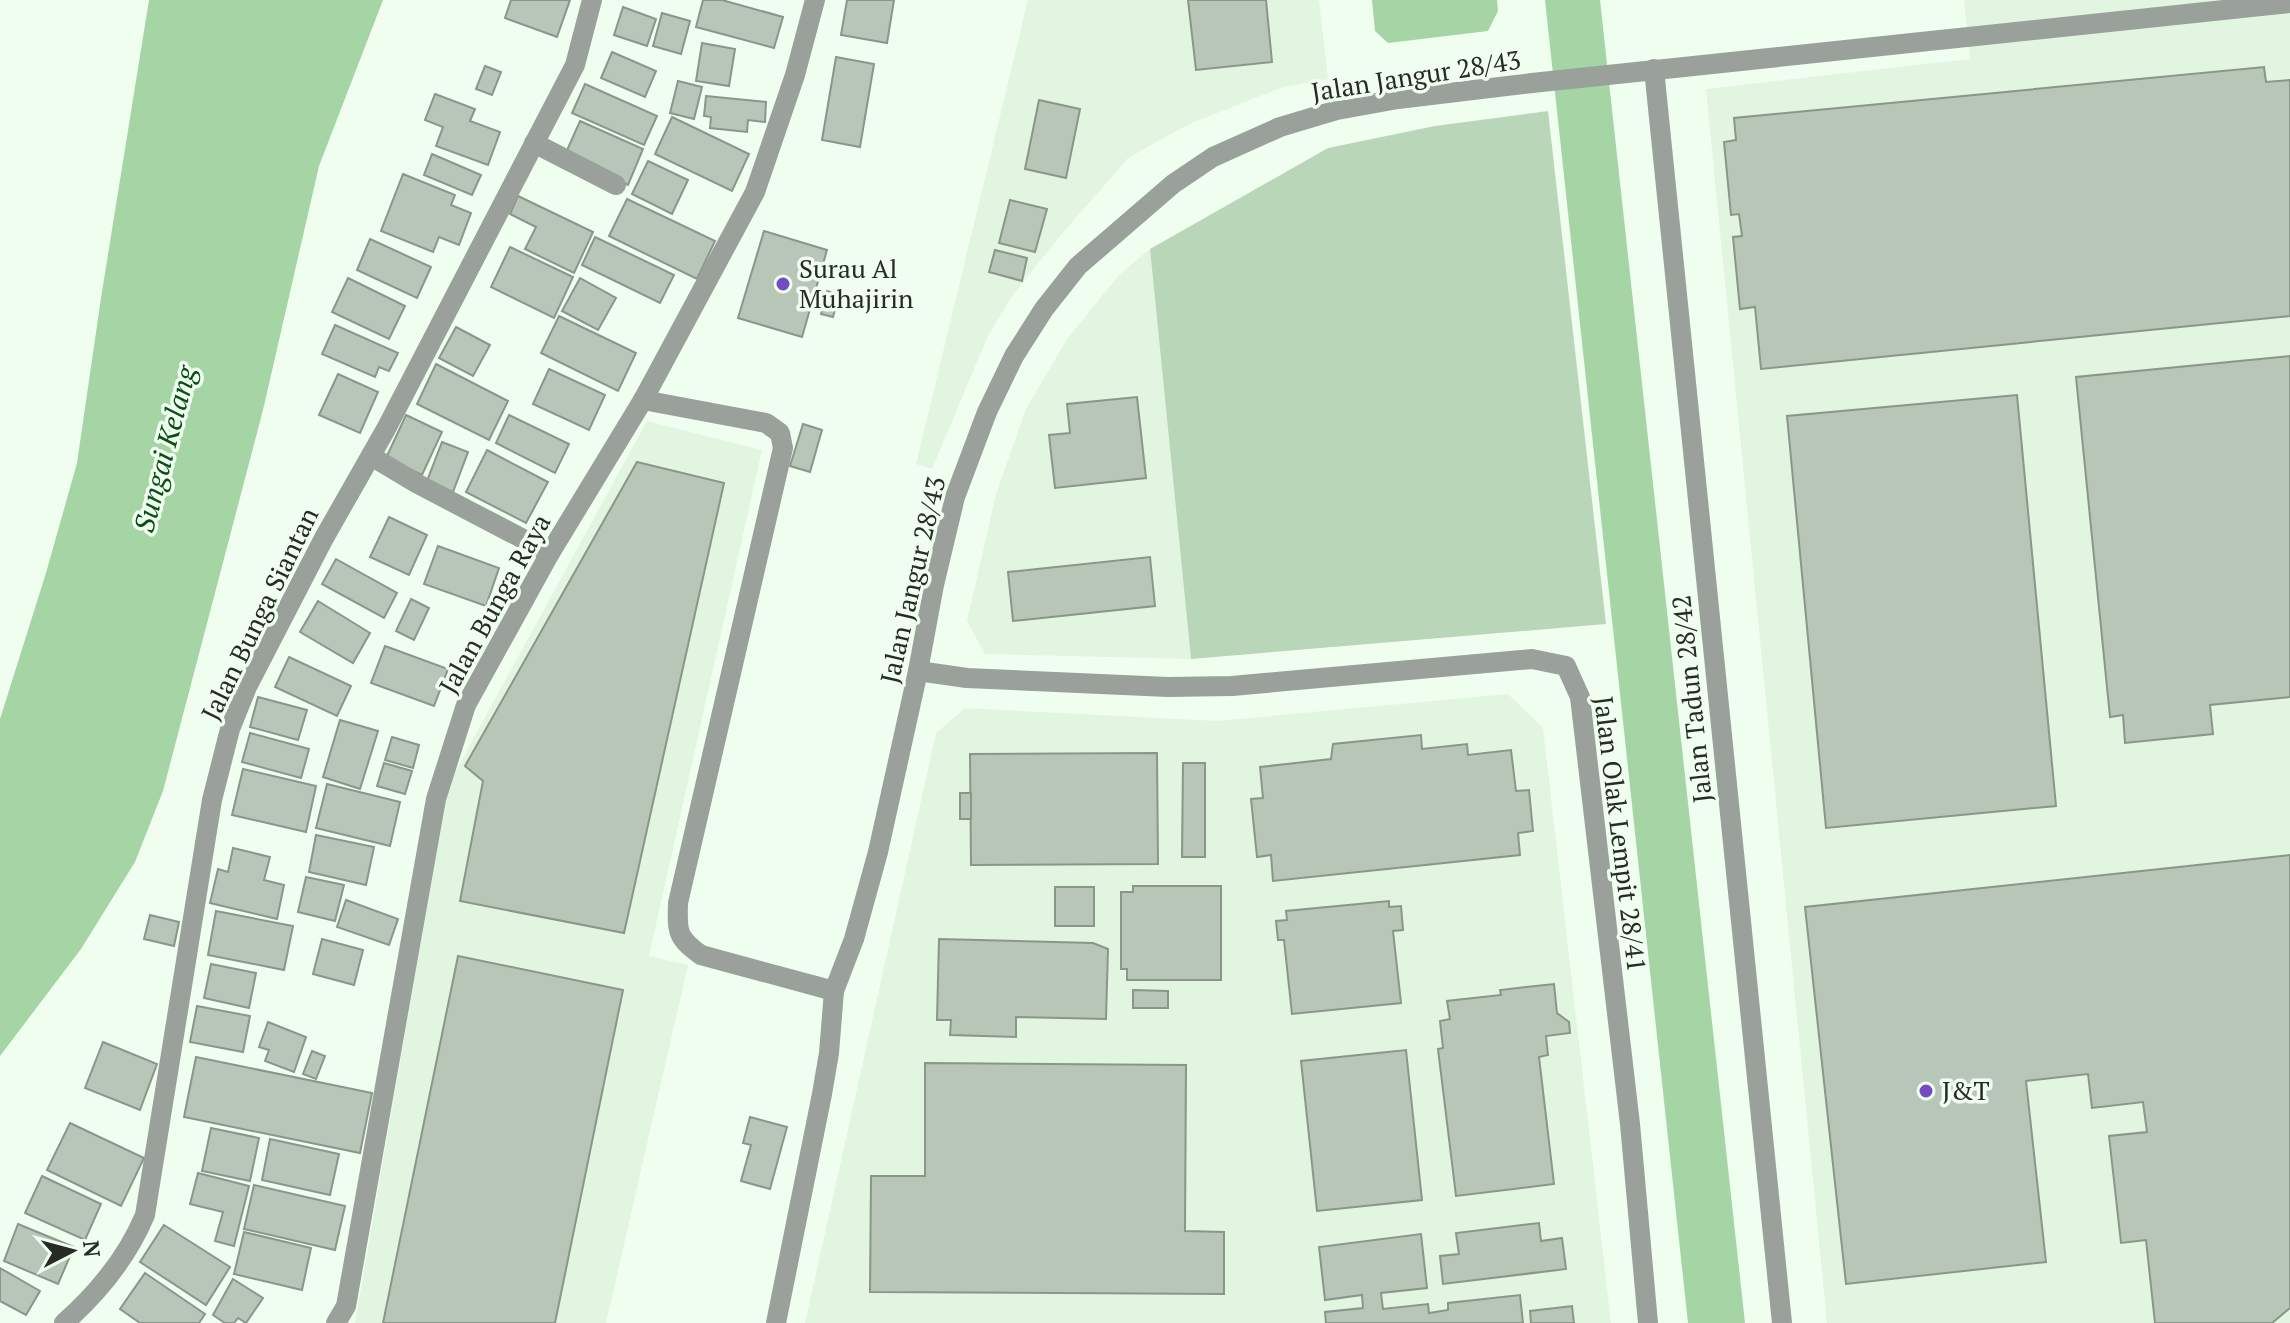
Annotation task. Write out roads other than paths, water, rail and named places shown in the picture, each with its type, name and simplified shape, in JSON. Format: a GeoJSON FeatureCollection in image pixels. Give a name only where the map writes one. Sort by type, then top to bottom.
{"type":"FeatureCollection","features":[{"type":"Feature","properties":{"kind":"street","name":"Jalan Bunga Siantan"},"geometry":{"type":"LineString","coordinates":[[64,1323],[95,1295],[118,1265],[134,1243],[145,1215],[212,800],[230,729],[247,687],[324,538],[371,456],[575,65],[592,0]]}},
{"type":"Feature","properties":{"kind":"street","name":"Jalan Bunga Raya"},"geometry":{"type":"LineString","coordinates":[[336,1323],[346,1306],[436,799],[466,705],[550,553],[643,400],[755,192],[795,75],[815,0]]}},
{"type":"Feature","properties":{"kind":"street","name":"Jalan Jangur 28/43"},"geometry":{"type":"LineString","coordinates":[[776,1323],[824,1081],[834,991],[854,939],[878,852],[955,497],[987,412],[1022,344],[1044,309],[1078,266],[1173,184],[1213,157],[1280,127],[1337,110],[1654,69],[2290,3]]}},
{"type":"Feature","properties":{"kind":"street","name":"Jalan Tadun 28/42"},"geometry":{"type":"LineString","coordinates":[[1654,69],[1782,1323]]}},
{"type":"Feature","properties":{"kind":"street"},"geometry":{"type":"LineString","coordinates":[[534,143],[616,185]]}},
{"type":"Feature","properties":{"kind":"street"},"geometry":{"type":"LineString","coordinates":[[643,400],[766,423],[780,433],[783,448],[678,903],[677,926],[682,942],[701,955],[834,991]]}},
{"type":"Feature","properties":{"kind":"street"},"geometry":{"type":"LineString","coordinates":[[371,456],[550,553]]}},
{"type":"Feature","properties":{"kind":"street","name":"Jalan Olak Lempit 28/41"},"geometry":{"type":"LineString","coordinates":[[918,671],[967,678],[1168,687],[1232,686],[1532,659],[1566,666],[1580,697],[1630,1124],[1648,1323]]}},
{"type":"Feature","properties":{"kind":"water","name":"Sungai Kelang"},"geometry":{"type":"Polygon","coordinates":[[[149,0],[383,0],[319,166],[263,410],[163,791],[135,862],[81,949],[0,1056],[0,719],[77,463],[149,0]]]}},
{"type":"Feature","properties":{"kind":"water"},"geometry":{"type":"Polygon","coordinates":[[[1372,0],[1497,0],[1498,11],[1488,31],[1388,43],[1375,31],[1372,0]]]}},
{"type":"Feature","properties":{"kind":"water"},"geometry":{"type":"Polygon","coordinates":[[[1545,0],[1600,0],[1745,1323],[1688,1323],[1545,0]]]}},
{"type":"Feature","properties":{"kind":"place","name":"Surau Al Muhajirin"},"geometry":{"type":"Point","coordinates":[783,284]}},
{"type":"Feature","properties":{"kind":"place","name":"J&T"},"geometry":{"type":"Point","coordinates":[1926,1091]}}]}
